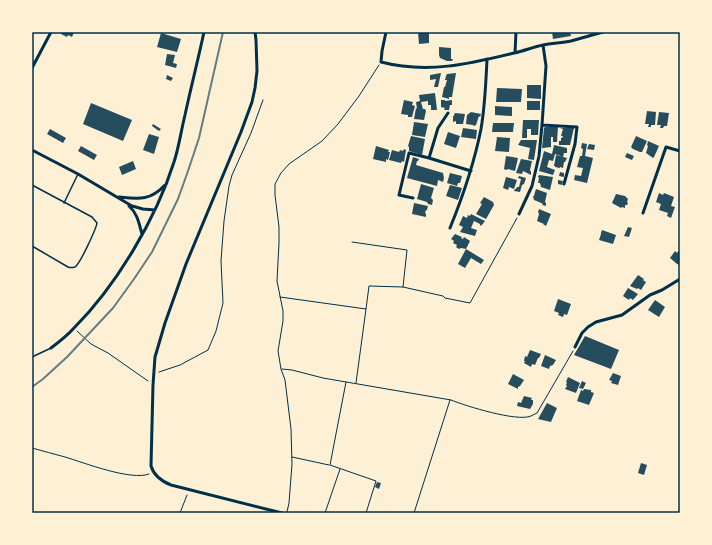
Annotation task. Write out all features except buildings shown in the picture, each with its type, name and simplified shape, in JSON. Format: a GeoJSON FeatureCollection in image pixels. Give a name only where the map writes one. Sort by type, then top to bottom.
{"type":"FeatureCollection","features":[{"type":"Feature","properties":{"kind":"street"},"geometry":{"type":"LineString","coordinates":[[32,68],[51,32]]}},
{"type":"Feature","properties":{"kind":"street"},"geometry":{"type":"LineString","coordinates":[[51,348],[74,329],[98,301],[142,234],[155,210],[174,162],[179,144],[204,32]]}},
{"type":"Feature","properties":{"kind":"street"},"geometry":{"type":"LineString","coordinates":[[255,32],[257,71],[252,102],[186,264],[155,357],[151,466],[157,477],[165,482],[282,513]]}},
{"type":"Feature","properties":{"kind":"street"},"geometry":{"type":"LineString","coordinates":[[386,32],[381,62],[401,67],[443,67],[515,53],[543,45],[570,41],[603,32]]}},
{"type":"Feature","properties":{"kind":"street"},"geometry":{"type":"LineString","coordinates":[[515,53],[516,32]]}},
{"type":"Feature","properties":{"kind":"street"},"geometry":{"type":"LineString","coordinates":[[519,214],[532,186],[539,156],[546,66],[543,45]]}},
{"type":"Feature","properties":{"kind":"street"},"geometry":{"type":"LineString","coordinates":[[450,228],[471,171],[481,130],[486,93],[487,59]]}},
{"type":"Feature","properties":{"kind":"street"},"geometry":{"type":"LineString","coordinates":[[430,158],[438,128],[448,113]]}},
{"type":"Feature","properties":{"kind":"street"},"geometry":{"type":"LineString","coordinates":[[542,125],[577,127],[575,144],[564,184]]}},
{"type":"Feature","properties":{"kind":"street"},"geometry":{"type":"LineString","coordinates":[[643,213],[666,147],[680,151]]}},
{"type":"Feature","properties":{"kind":"street"},"geometry":{"type":"LineString","coordinates":[[32,150],[138,208],[155,210]]}},
{"type":"Feature","properties":{"kind":"street"},"geometry":{"type":"LineString","coordinates":[[413,198],[399,195],[409,153],[471,171]]}},
{"type":"Feature","properties":{"kind":"street"},"geometry":{"type":"LineString","coordinates":[[117,196],[133,198],[146,197],[156,193],[166,183]]}},
{"type":"Feature","properties":{"kind":"street"},"geometry":{"type":"LineString","coordinates":[[117,196],[132,208],[136,214],[142,234]]}},
{"type":"Feature","properties":{"kind":"street"},"geometry":{"type":"LineString","coordinates":[[575,347],[582,333],[588,327],[596,322],[622,315],[650,295],[662,290],[680,279]]}},
{"type":"Feature","properties":{"kind":"lane"},"geometry":{"type":"LineString","coordinates":[[64,203],[78,174]]}},
{"type":"Feature","properties":{"kind":"lane"},"geometry":{"type":"LineString","coordinates":[[32,185],[92,217],[97,223],[94,232],[75,267],[68,267],[32,246]]}},
{"type":"Feature","properties":{"kind":"lane"},"geometry":{"type":"LineString","coordinates":[[32,357],[51,348]]}},
{"type":"Feature","properties":{"kind":"path"},"geometry":{"type":"LineString","coordinates":[[286,513],[289,503],[292,457],[291,428],[285,380],[281,369],[278,352],[283,311],[277,281],[279,227],[275,184],[281,173],[289,164],[322,141],[338,124],[359,96],[381,62]]}},
{"type":"Feature","properties":{"kind":"path"},"geometry":{"type":"LineString","coordinates":[[154,373],[180,365],[208,350],[216,331],[223,303],[221,261],[228,186],[251,133],[263,100]]}},
{"type":"Feature","properties":{"kind":"path"},"geometry":{"type":"LineString","coordinates":[[356,383],[369,286],[403,287],[470,303],[519,214]]}},
{"type":"Feature","properties":{"kind":"path"},"geometry":{"type":"LineString","coordinates":[[352,242],[407,250],[403,287]]}},
{"type":"Feature","properties":{"kind":"path"},"geometry":{"type":"LineString","coordinates":[[280,297],[366,309]]}},
{"type":"Feature","properties":{"kind":"path"},"geometry":{"type":"LineString","coordinates":[[74,329],[91,344],[108,353],[153,385]]}},
{"type":"Feature","properties":{"kind":"path"},"geometry":{"type":"LineString","coordinates":[[281,369],[292,370],[323,378],[451,400],[515,417],[531,416],[537,413],[575,347]]}},
{"type":"Feature","properties":{"kind":"path"},"geometry":{"type":"LineString","coordinates":[[330,465],[346,382]]}},
{"type":"Feature","properties":{"kind":"path"},"geometry":{"type":"LineString","coordinates":[[414,513],[451,400]]}},
{"type":"Feature","properties":{"kind":"path"},"geometry":{"type":"LineString","coordinates":[[32,448],[108,471],[128,475],[144,476],[154,473]]}},
{"type":"Feature","properties":{"kind":"path"},"geometry":{"type":"LineString","coordinates":[[292,457],[330,465],[376,481],[366,513]]}},
{"type":"Feature","properties":{"kind":"path"},"geometry":{"type":"LineString","coordinates":[[325,513],[341,469]]}},
{"type":"Feature","properties":{"kind":"path"},"geometry":{"type":"LineString","coordinates":[[180,513],[190,489]]}},
{"type":"Feature","properties":{"kind":"railway"},"geometry":{"type":"LineString","coordinates":[[32,387],[67,357],[113,308],[152,252],[178,199],[199,138],[223,32]]}}]}
